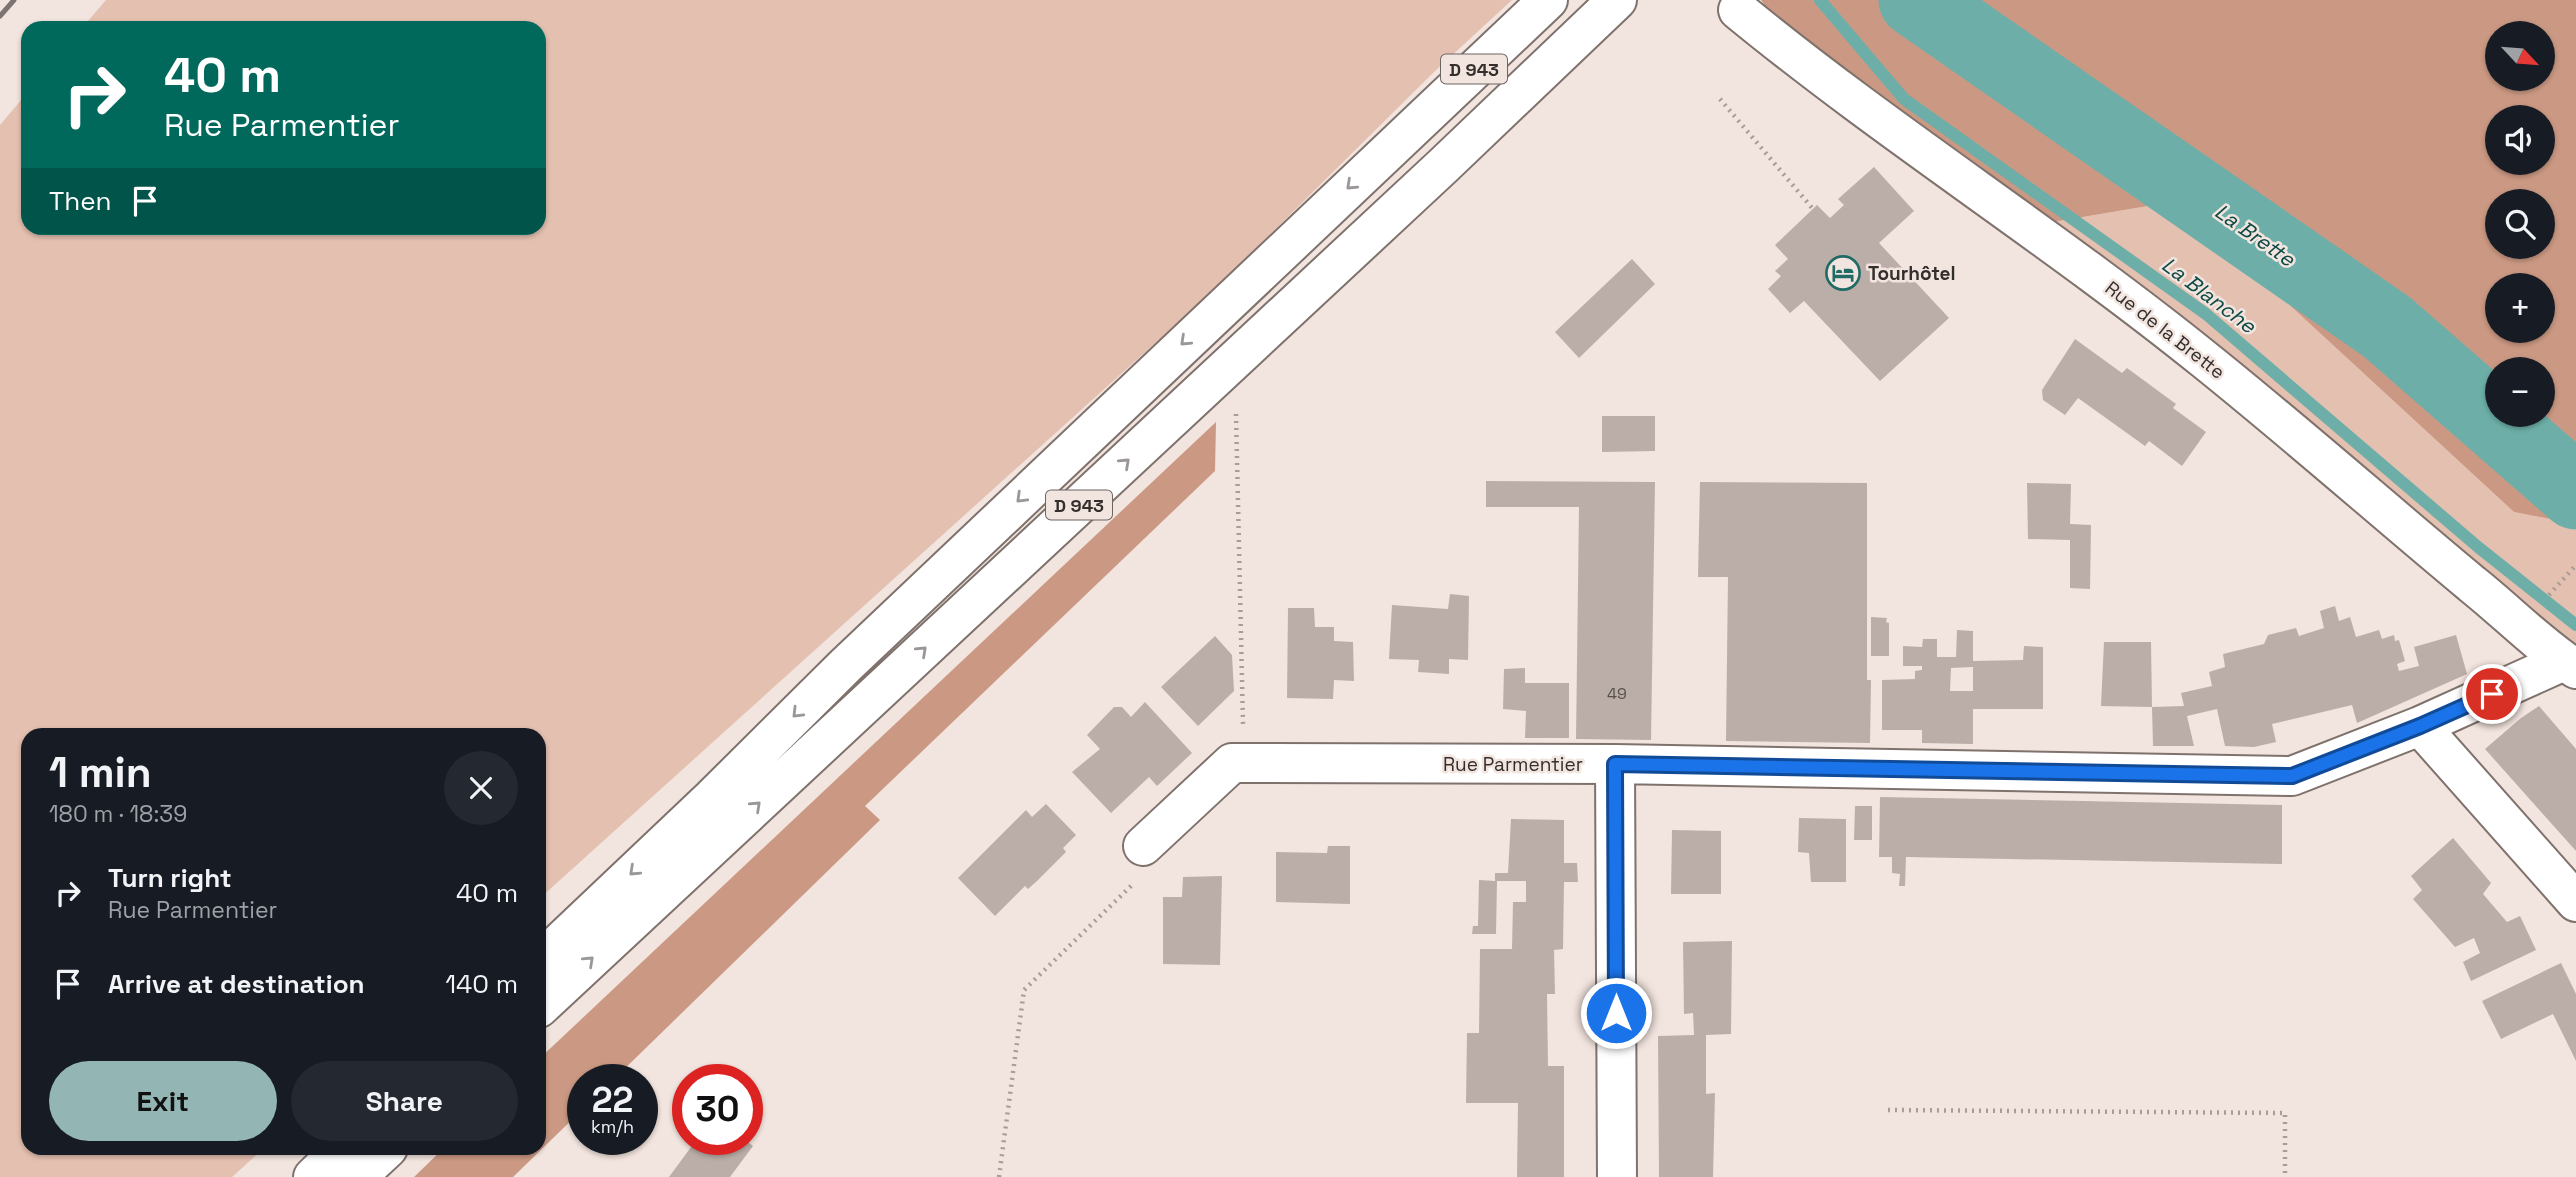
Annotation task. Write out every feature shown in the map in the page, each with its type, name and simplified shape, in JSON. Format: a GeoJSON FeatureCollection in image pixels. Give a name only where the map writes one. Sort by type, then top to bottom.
{"type":"FeatureCollection","features":[{"type":"Feature","properties":{"kind":"street","name":"D 943"},"geometry":{"type":"LineString","coordinates":[[546,955],[712,798],[895,617],[1548,0]]}},
{"type":"Feature","properties":{"kind":"street","name":"D 943"},"geometry":{"type":"LineString","coordinates":[[546,1001],[1453,157],[1617,0]]}},
{"type":"Feature","properties":{"kind":"street","name":"Rue de la Brette"},"geometry":{"type":"LineString","coordinates":[[1738,10],[1959,178],[2140,307],[2570,665]]}},
{"type":"Feature","properties":{"kind":"street","name":"Rue Parmentier"},"geometry":{"type":"LineString","coordinates":[[1143,846],[1232,763],[1615,764],[2292,776],[2570,665]]}},
{"type":"Feature","properties":{"kind":"street"},"geometry":{"type":"LineString","coordinates":[[2420,726],[2576,902]]}},
{"type":"Feature","properties":{"kind":"street"},"geometry":{"type":"LineString","coordinates":[[1615,764],[1617,1177]]}},
{"type":"Feature","properties":{"kind":"street"},"geometry":{"type":"LineString","coordinates":[[313,1177],[336,1155]]}},
{"type":"Feature","properties":{"kind":"street"},"geometry":{"type":"LineString","coordinates":[[357,1177],[381,1155]]}},
{"type":"Feature","properties":{"kind":"path"},"geometry":{"type":"LineString","coordinates":[[1720,99],[1813,209]]}},
{"type":"Feature","properties":{"kind":"path"},"geometry":{"type":"LineString","coordinates":[[1236,410],[1244,763]]}},
{"type":"Feature","properties":{"kind":"path"},"geometry":{"type":"LineString","coordinates":[[2561,581],[2576,565]]}},
{"type":"Feature","properties":{"kind":"path"},"geometry":{"type":"LineString","coordinates":[[999,1177],[1024,990],[1140,878],[1143,846]]}},
{"type":"Feature","properties":{"kind":"path"},"geometry":{"type":"LineString","coordinates":[[1888,1110],[2286,1113],[2286,1177]]}},
{"type":"Feature","properties":{"kind":"shaded area"},"geometry":{"type":"Polygon","coordinates":[[[106,0],[1512,0],[1435,71],[1214,290],[546,893],[546,728],[21,728],[21,1155],[256,1155],[232,1177],[0,1177],[0,125],[21,100],[21,235],[546,235],[546,21],[88,21],[106,0]]]}},
{"type":"Feature","properties":{"kind":"shaded area"},"geometry":{"type":"Polygon","coordinates":[[[1761,0],[2576,0],[2576,524],[2514,512],[2283,299],[2154,205],[2047,223],[1769,12],[1761,0]]]}},
{"type":"Feature","properties":{"kind":"shaded area"},"geometry":{"type":"Polygon","coordinates":[[[2154,205],[2283,299],[2514,512],[2576,524],[2576,654],[2047,223],[2154,205]]]}},
{"type":"Feature","properties":{"kind":"shaded area"},"geometry":{"type":"Polygon","coordinates":[[[1216,422],[1215,471],[865,806],[880,820],[629,1064],[567,1064],[567,1125],[546,1145],[546,1052],[1216,422]]]}},
{"type":"Feature","properties":{"kind":"shaded area"},"geometry":{"type":"Polygon","coordinates":[[[437,1155],[536,1155],[513,1177],[414,1177],[437,1155]]]}},
{"type":"Feature","properties":{"kind":"building","name":"Tourhôtel"},"geometry":{"type":"Polygon","coordinates":[[[1874,167],[1914,211],[1879,243],[1949,318],[1880,381],[1804,301],[1790,313],[1768,289],[1781,276],[1775,271],[1788,259],[1775,245],[1817,205],[1830,218],[1844,205],[1838,199],[1874,167]]]}},
{"type":"Feature","properties":{"kind":"building"},"geometry":{"type":"Polygon","coordinates":[[[1632,259],[1655,284],[1579,358],[1555,332],[1632,259]]]}},
{"type":"Feature","properties":{"kind":"building"},"geometry":{"type":"Polygon","coordinates":[[[2075,339],[2122,373],[2127,368],[2176,404],[2173,408],[2206,432],[2182,466],[2149,441],[2145,446],[2078,398],[2065,415],[2043,400],[2042,390],[2075,339]]]}},
{"type":"Feature","properties":{"kind":"building"},"geometry":{"type":"Polygon","coordinates":[[[1602,416],[1655,416],[1655,451],[1602,452],[1602,416]]]}},
{"type":"Feature","properties":{"kind":"building"},"geometry":{"type":"Polygon","coordinates":[[[1486,481],[1655,482],[1651,740],[1576,739],[1579,507],[1486,507],[1486,481]]]}},
{"type":"Feature","properties":{"kind":"building"},"geometry":{"type":"Polygon","coordinates":[[[1700,482],[1867,483],[1867,680],[1871,680],[1870,743],[1726,741],[1728,577],[1698,577],[1700,482]]]}},
{"type":"Feature","properties":{"kind":"building"},"geometry":{"type":"Polygon","coordinates":[[[2027,483],[2071,484],[2070,524],[2091,525],[2090,589],[2070,588],[2070,540],[2028,539],[2027,483]]]}},
{"type":"Feature","properties":{"kind":"building"},"geometry":{"type":"Polygon","coordinates":[[[1450,594],[1469,596],[1468,660],[1449,659],[1449,674],[1418,672],[1419,660],[1389,659],[1392,605],[1448,609],[1450,594]]]}},
{"type":"Feature","properties":{"kind":"building"},"geometry":{"type":"Polygon","coordinates":[[[2335,606],[2339,621],[2350,617],[2356,637],[2379,630],[2382,639],[2394,635],[2395,641],[2399,640],[2405,661],[2397,664],[2399,671],[2419,666],[2414,647],[2456,635],[2467,674],[2357,723],[2352,705],[2272,724],[2276,742],[2254,747],[2225,746],[2217,709],[2187,716],[2194,746],[2153,746],[2152,707],[2184,706],[2181,693],[2212,686],[2209,672],[2225,667],[2223,654],[2264,644],[2268,635],[2296,628],[2299,636],[2324,628],[2320,611],[2335,606]]]}},
{"type":"Feature","properties":{"kind":"building"},"geometry":{"type":"Polygon","coordinates":[[[1288,608],[1314,608],[1315,627],[1334,627],[1334,641],[1353,642],[1354,681],[1334,680],[1333,699],[1287,698],[1288,608]]]}},
{"type":"Feature","properties":{"kind":"building"},"geometry":{"type":"Polygon","coordinates":[[[1871,617],[1887,618],[1889,656],[1871,656],[1871,617]]]}},
{"type":"Feature","properties":{"kind":"building"},"geometry":{"type":"Polygon","coordinates":[[[1957,630],[1973,631],[1973,661],[2023,660],[2024,646],[2043,647],[2043,709],[1973,709],[1973,744],[1922,743],[1922,730],[1882,730],[1882,680],[1915,679],[1915,671],[1922,670],[1922,666],[1903,666],[1903,646],[1922,647],[1923,639],[1937,639],[1937,657],[1956,657],[1957,630]],[[1973,667],[1951,668],[1950,691],[1973,691],[1973,667]]]}},
{"type":"Feature","properties":{"kind":"building"},"geometry":{"type":"Polygon","coordinates":[[[1215,636],[1232,655],[1234,691],[1198,726],[1161,687],[1215,636]]]}},
{"type":"Feature","properties":{"kind":"building"},"geometry":{"type":"Polygon","coordinates":[[[2104,642],[2151,642],[2152,707],[2101,706],[2104,642]]]}},
{"type":"Feature","properties":{"kind":"building"},"geometry":{"type":"Polygon","coordinates":[[[1525,668],[1525,683],[1569,683],[1569,738],[1525,738],[1526,711],[1503,709],[1504,669],[1525,668]]]}},
{"type":"Feature","properties":{"kind":"building"},"geometry":{"type":"Polygon","coordinates":[[[1145,702],[1192,753],[1157,786],[1149,777],[1111,813],[1072,772],[1100,749],[1087,735],[1114,707],[1122,707],[1131,717],[1145,702]]]}},
{"type":"Feature","properties":{"kind":"building"},"geometry":{"type":"Polygon","coordinates":[[[2539,706],[2576,749],[2576,851],[2485,749],[2539,706]]]}},
{"type":"Feature","properties":{"kind":"building"},"geometry":{"type":"Polygon","coordinates":[[[1880,797],[2282,805],[2282,864],[1906,857],[1905,886],[1899,886],[1900,874],[1892,873],[1892,857],[1879,857],[1880,797]]]}},
{"type":"Feature","properties":{"kind":"building"},"geometry":{"type":"Polygon","coordinates":[[[1046,804],[1076,835],[1063,848],[1066,852],[1037,881],[1028,889],[1025,886],[995,916],[958,878],[1026,810],[1032,817],[1046,804]]]}},
{"type":"Feature","properties":{"kind":"building"},"geometry":{"type":"Polygon","coordinates":[[[1855,806],[1872,806],[1872,840],[1854,840],[1855,806]]]}},
{"type":"Feature","properties":{"kind":"building"},"geometry":{"type":"Polygon","coordinates":[[[1799,818],[1846,819],[1846,882],[1811,882],[1809,853],[1798,852],[1799,818]]]}},
{"type":"Feature","properties":{"kind":"building"},"geometry":{"type":"Polygon","coordinates":[[[1511,819],[1564,820],[1564,863],[1577,863],[1578,882],[1564,882],[1563,949],[1554,950],[1555,994],[1547,994],[1548,1066],[1564,1066],[1564,1177],[1517,1177],[1518,1103],[1466,1103],[1467,1033],[1479,1033],[1480,949],[1512,949],[1513,902],[1526,902],[1526,881],[1497,881],[1496,934],[1472,934],[1473,926],[1478,926],[1479,880],[1495,881],[1495,873],[1508,873],[1511,819]]]}},
{"type":"Feature","properties":{"kind":"building"},"geometry":{"type":"Polygon","coordinates":[[[1672,830],[1721,831],[1721,894],[1671,894],[1672,830]]]}},
{"type":"Feature","properties":{"kind":"building"},"geometry":{"type":"Polygon","coordinates":[[[2453,838],[2491,883],[2483,894],[2507,922],[2520,916],[2536,950],[2471,981],[2463,962],[2480,953],[2474,938],[2455,947],[2413,899],[2422,890],[2411,876],[2453,838]]]}},
{"type":"Feature","properties":{"kind":"building"},"geometry":{"type":"Polygon","coordinates":[[[1328,846],[1350,846],[1350,904],[1276,902],[1276,852],[1327,853],[1328,846]]]}},
{"type":"Feature","properties":{"kind":"building"},"geometry":{"type":"Polygon","coordinates":[[[1222,876],[1220,965],[1163,964],[1163,897],[1182,897],[1183,877],[1222,876]]]}},
{"type":"Feature","properties":{"kind":"building"},"geometry":{"type":"Polygon","coordinates":[[[1732,941],[1731,1034],[1706,1035],[1706,1094],[1715,1093],[1713,1177],[1659,1177],[1658,1036],[1694,1035],[1693,1013],[1684,1014],[1683,942],[1732,941]]]}},
{"type":"Feature","properties":{"kind":"building"},"geometry":{"type":"Polygon","coordinates":[[[2561,963],[2576,994],[2576,1061],[2553,1014],[2501,1039],[2482,1001],[2561,963]]]}},
{"type":"Feature","properties":{"kind":"building"},"geometry":{"type":"Polygon","coordinates":[[[685,1155],[746,1155],[730,1177],[669,1177],[685,1155]]]}},
{"type":"Feature","properties":{"kind":"waterway","name":"La Blanche"},"geometry":{"type":"LineString","coordinates":[[1820,0],[1904,99],[2206,314],[2478,547],[2576,625]]}},
{"type":"Feature","properties":{"kind":"waterway","name":"La Brette"},"geometry":{"type":"LineString","coordinates":[[1916,0],[2387,327],[2576,492]]}},
{"type":"Feature","properties":{"kind":"railway"},"geometry":{"type":"LineString","coordinates":[[0,16],[14,0]]}},
{"type":"Feature","properties":{"kind":"place","name":"Tourhôtel"},"geometry":{"type":"Point","coordinates":[1843,273]}},
{"type":"Feature","properties":{"kind":"route"},"geometry":{"type":"LineString","coordinates":[[1616,1013],[1615,764],[2292,776],[2420,726],[2492,694]]}}]}
